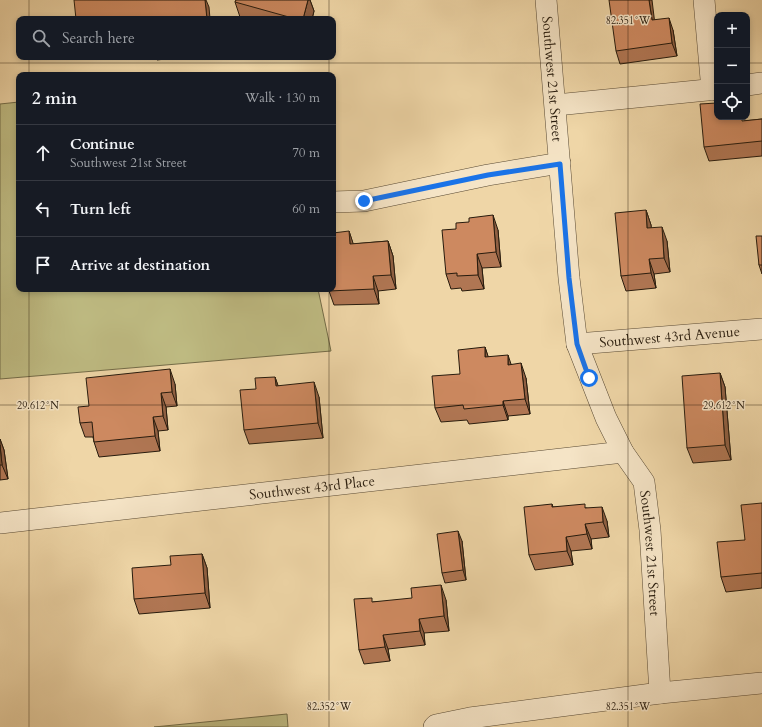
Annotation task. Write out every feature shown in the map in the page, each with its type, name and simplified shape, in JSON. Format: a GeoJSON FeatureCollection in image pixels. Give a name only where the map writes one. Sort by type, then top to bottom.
{"type":"FeatureCollection","features":[{"type":"Feature","properties":{"kind":"street","name":"Southwest 21st Street"},"geometry":{"type":"LineString","coordinates":[[546,0],[556,105],[569,278],[577,344],[606,418],[623,452],[644,482],[650,530],[660,692]]}},
{"type":"Feature","properties":{"kind":"street"},"geometry":{"type":"LineString","coordinates":[[556,105],[714,89],[704,0]]}},
{"type":"Feature","properties":{"kind":"street"},"geometry":{"type":"LineString","coordinates":[[750,85],[762,84]]}},
{"type":"Feature","properties":{"kind":"street"},"geometry":{"type":"LineString","coordinates":[[336,202],[364,201],[488,175],[560,164]]}},
{"type":"Feature","properties":{"kind":"street","name":"Southwest 43rd Avenue"},"geometry":{"type":"LineString","coordinates":[[577,344],[762,328]]}},
{"type":"Feature","properties":{"kind":"street","name":"Southwest 43rd Place"},"geometry":{"type":"LineString","coordinates":[[0,523],[623,452]]}},
{"type":"Feature","properties":{"kind":"street"},"geometry":{"type":"LineString","coordinates":[[434,727],[436,725],[470,718],[660,692],[762,683]]}},
{"type":"Feature","properties":{"kind":"shaded area"},"geometry":{"type":"Polygon","coordinates":[[[16,102],[16,292],[319,292],[331,351],[0,379],[0,104],[16,102]]]}},
{"type":"Feature","properties":{"kind":"shaded area"},"geometry":{"type":"Polygon","coordinates":[[[287,714],[288,727],[154,727],[287,714]]]}},
{"type":"Feature","properties":{"kind":"building"},"geometry":{"type":"Polygon","coordinates":[[[74,0],[205,0],[207,16],[76,16],[74,0]]]}},
{"type":"Feature","properties":{"kind":"building"},"geometry":{"type":"Polygon","coordinates":[[[236,0],[308,0],[304,16],[285,16],[235,2],[236,0]]]}},
{"type":"Feature","properties":{"kind":"building"},"geometry":{"type":"Polygon","coordinates":[[[609,0],[649,0],[652,20],[669,18],[672,43],[616,51],[609,0]]]}},
{"type":"Feature","properties":{"kind":"building"},"geometry":{"type":"Polygon","coordinates":[[[714,103],[714,120],[742,121],[762,119],[762,141],[704,147],[700,104],[714,103]]]}},
{"type":"Feature","properties":{"kind":"building"},"geometry":{"type":"Polygon","coordinates":[[[646,210],[647,228],[662,227],[664,258],[649,259],[651,273],[621,276],[615,213],[646,210]]]}},
{"type":"Feature","properties":{"kind":"building"},"geometry":{"type":"Polygon","coordinates":[[[493,215],[496,252],[477,254],[478,275],[457,276],[457,273],[446,274],[442,230],[456,229],[456,223],[469,222],[469,218],[493,215]]]}},
{"type":"Feature","properties":{"kind":"building"},"geometry":{"type":"Polygon","coordinates":[[[349,231],[350,244],[388,241],[391,275],[373,276],[374,289],[336,291],[336,233],[349,231]]]}},
{"type":"Feature","properties":{"kind":"building"},"geometry":{"type":"Polygon","coordinates":[[[756,236],[762,236],[762,265],[759,265],[756,236]]]}},
{"type":"Feature","properties":{"kind":"building"},"geometry":{"type":"Polygon","coordinates":[[[485,347],[485,357],[508,355],[508,365],[521,363],[525,399],[503,401],[503,405],[464,409],[463,405],[435,408],[432,376],[460,374],[458,350],[485,347]]]}},
{"type":"Feature","properties":{"kind":"building"},"geometry":{"type":"Polygon","coordinates":[[[170,369],[172,392],[161,393],[163,416],[153,417],[155,436],[94,442],[92,422],[80,423],[78,407],[89,406],[86,378],[170,369]]]}},
{"type":"Feature","properties":{"kind":"building"},"geometry":{"type":"Polygon","coordinates":[[[720,373],[725,445],[687,448],[682,376],[720,373]]]}},
{"type":"Feature","properties":{"kind":"building"},"geometry":{"type":"Polygon","coordinates":[[[275,377],[276,386],[314,382],[318,423],[244,430],[240,390],[256,389],[255,378],[275,377]]]}},
{"type":"Feature","properties":{"kind":"building"},"geometry":{"type":"Polygon","coordinates":[[[0,445],[2,465],[0,465],[0,445]]]}},
{"type":"Feature","properties":{"kind":"building"},"geometry":{"type":"Polygon","coordinates":[[[762,503],[762,573],[721,577],[717,542],[745,540],[741,505],[762,503]]]}},
{"type":"Feature","properties":{"kind":"building"},"geometry":{"type":"Polygon","coordinates":[[[552,504],[552,507],[585,504],[585,508],[602,507],[603,522],[585,524],[587,534],[566,537],[567,551],[529,555],[524,507],[552,504]]]}},
{"type":"Feature","properties":{"kind":"building"},"geometry":{"type":"Polygon","coordinates":[[[458,531],[463,570],[442,573],[437,534],[458,531]]]}},
{"type":"Feature","properties":{"kind":"building"},"geometry":{"type":"Polygon","coordinates":[[[202,554],[205,593],[134,599],[132,568],[171,565],[170,556],[202,554]]]}},
{"type":"Feature","properties":{"kind":"building"},"geometry":{"type":"Polygon","coordinates":[[[441,585],[444,616],[419,619],[420,631],[383,635],[385,647],[359,650],[354,599],[372,598],[372,602],[412,598],[411,588],[441,585]]]}},
{"type":"Feature","properties":{"kind":"route"},"geometry":{"type":"LineString","coordinates":[[364,201],[488,175],[560,164],[569,278],[577,344],[589,378]]}}]}
